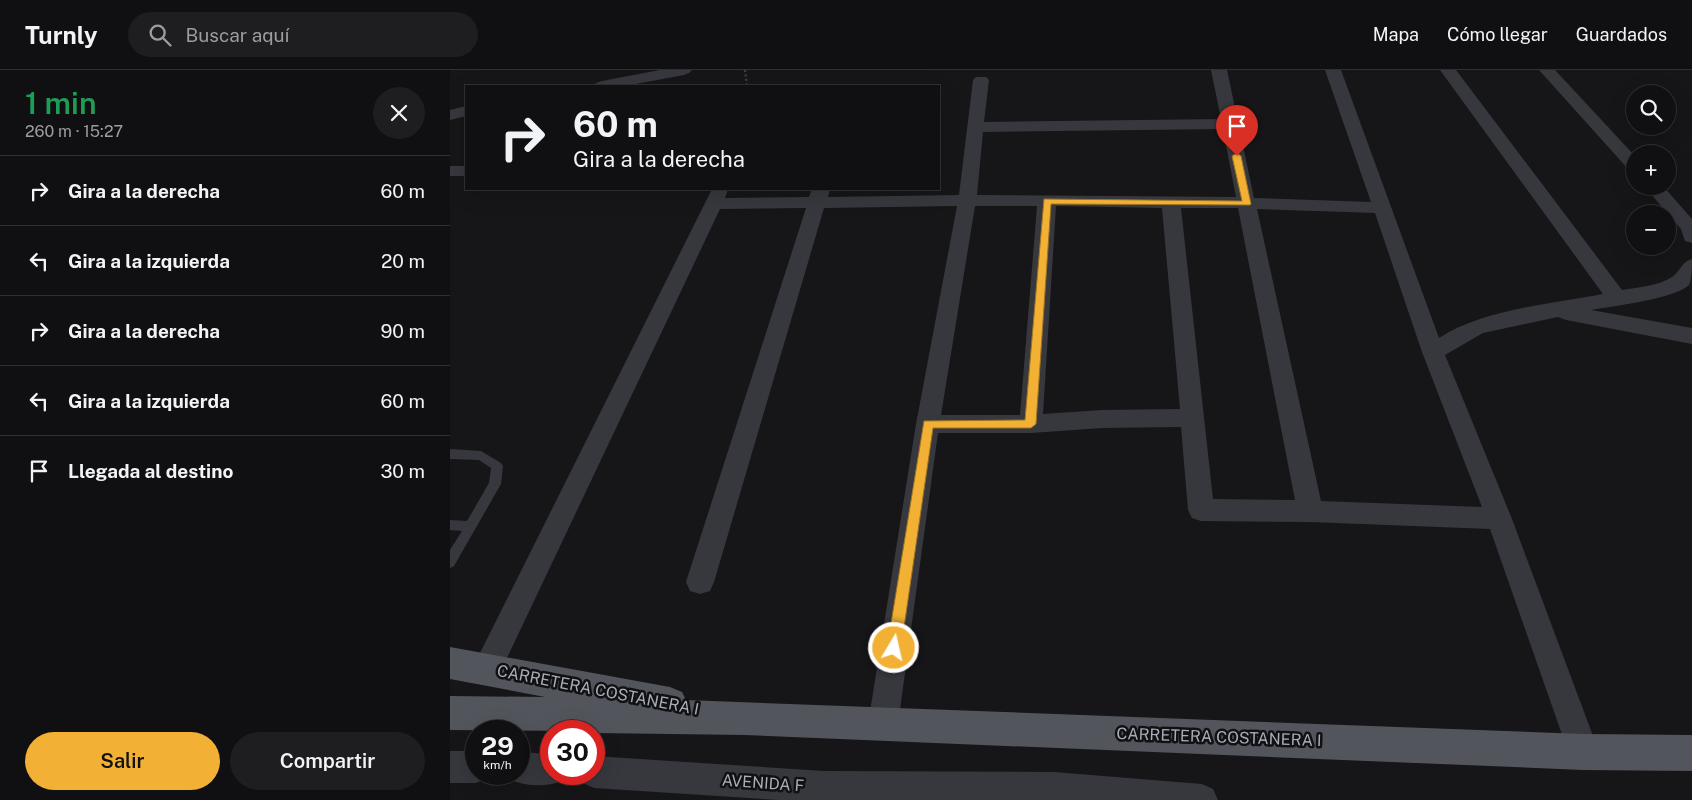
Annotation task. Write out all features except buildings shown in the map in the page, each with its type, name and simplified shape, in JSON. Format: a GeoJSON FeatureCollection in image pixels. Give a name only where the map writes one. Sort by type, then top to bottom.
{"type":"FeatureCollection","features":[{"type":"Feature","properties":{"kind":"main road","name":"CARRETERA COSTANERA I"},"geometry":{"type":"LineString","coordinates":[[450,663],[745,718]]}},
{"type":"Feature","properties":{"kind":"main road","name":"CARRETERA COSTANERA I"},"geometry":{"type":"LineString","coordinates":[[450,713],[745,718],[1583,752],[1692,753]]}},
{"type":"Feature","properties":{"kind":"street"},"geometry":{"type":"LineString","coordinates":[[607,85],[684,70]]}},
{"type":"Feature","properties":{"kind":"street"},"geometry":{"type":"LineString","coordinates":[[1219,70],[1310,511]]}},
{"type":"Feature","properties":{"kind":"street"},"geometry":{"type":"LineString","coordinates":[[1334,70],[1433,352],[1499,519],[1583,752]]}},
{"type":"Feature","properties":{"kind":"street"},"geometry":{"type":"LineString","coordinates":[[1448,70],[1617,298]]}},
{"type":"Feature","properties":{"kind":"street"},"geometry":{"type":"LineString","coordinates":[[1547,70],[1626,156]]}},
{"type":"Feature","properties":{"kind":"street"},"geometry":{"type":"LineString","coordinates":[[883,724],[928,424],[967,200],[981,80]]}},
{"type":"Feature","properties":{"kind":"street"},"geometry":{"type":"LineString","coordinates":[[450,114],[465,111]]}},
{"type":"Feature","properties":{"kind":"street"},"geometry":{"type":"LineString","coordinates":[[975,127],[1230,124]]}},
{"type":"Feature","properties":{"kind":"street"},"geometry":{"type":"LineString","coordinates":[[450,171],[465,171]]}},
{"type":"Feature","properties":{"kind":"street"},"geometry":{"type":"LineString","coordinates":[[1661,195],[1690,228],[1692,237]]}},
{"type":"Feature","properties":{"kind":"street"},"geometry":{"type":"LineString","coordinates":[[487,669],[717,196],[1171,202],[1382,208]]}},
{"type":"Feature","properties":{"kind":"street"},"geometry":{"type":"LineString","coordinates":[[700,582],[819,196]]}},
{"type":"Feature","properties":{"kind":"street"},"geometry":{"type":"LineString","coordinates":[[1031,424],[1047,201]]}},
{"type":"Feature","properties":{"kind":"street"},"geometry":{"type":"LineString","coordinates":[[1171,202],[1201,510],[1310,511],[1499,519]]}},
{"type":"Feature","properties":{"kind":"street"},"geometry":{"type":"LineString","coordinates":[[1433,352],[1453,339],[1476,328],[1513,318],[1661,290],[1681,281],[1692,265]]}},
{"type":"Feature","properties":{"kind":"street"},"geometry":{"type":"LineString","coordinates":[[1552,310],[1692,336]]}},
{"type":"Feature","properties":{"kind":"street"},"geometry":{"type":"LineString","coordinates":[[928,424],[1031,424],[1102,419],[1193,418]]}},
{"type":"Feature","properties":{"kind":"street"},"geometry":{"type":"LineString","coordinates":[[450,767],[465,767]]}},
{"type":"Feature","properties":{"kind":"street","name":"AVENIDA F"},"geometry":{"type":"LineString","coordinates":[[605,773],[823,793],[1054,794],[1202,800]]}},
{"type":"Feature","properties":{"kind":"lane"},"geometry":{"type":"LineString","coordinates":[[450,454],[481,456],[497,466],[495,484],[450,562]]}},
{"type":"Feature","properties":{"kind":"lane"},"geometry":{"type":"LineString","coordinates":[[450,525],[471,526]]}},
{"type":"Feature","properties":{"kind":"path"},"geometry":{"type":"LineString","coordinates":[[745,70],[747,85]]}},
{"type":"Feature","properties":{"kind":"route"},"geometry":{"type":"LineString","coordinates":[[894,648],[928,424],[1031,424],[1047,201],[1247,204],[1237,156]]}}]}
